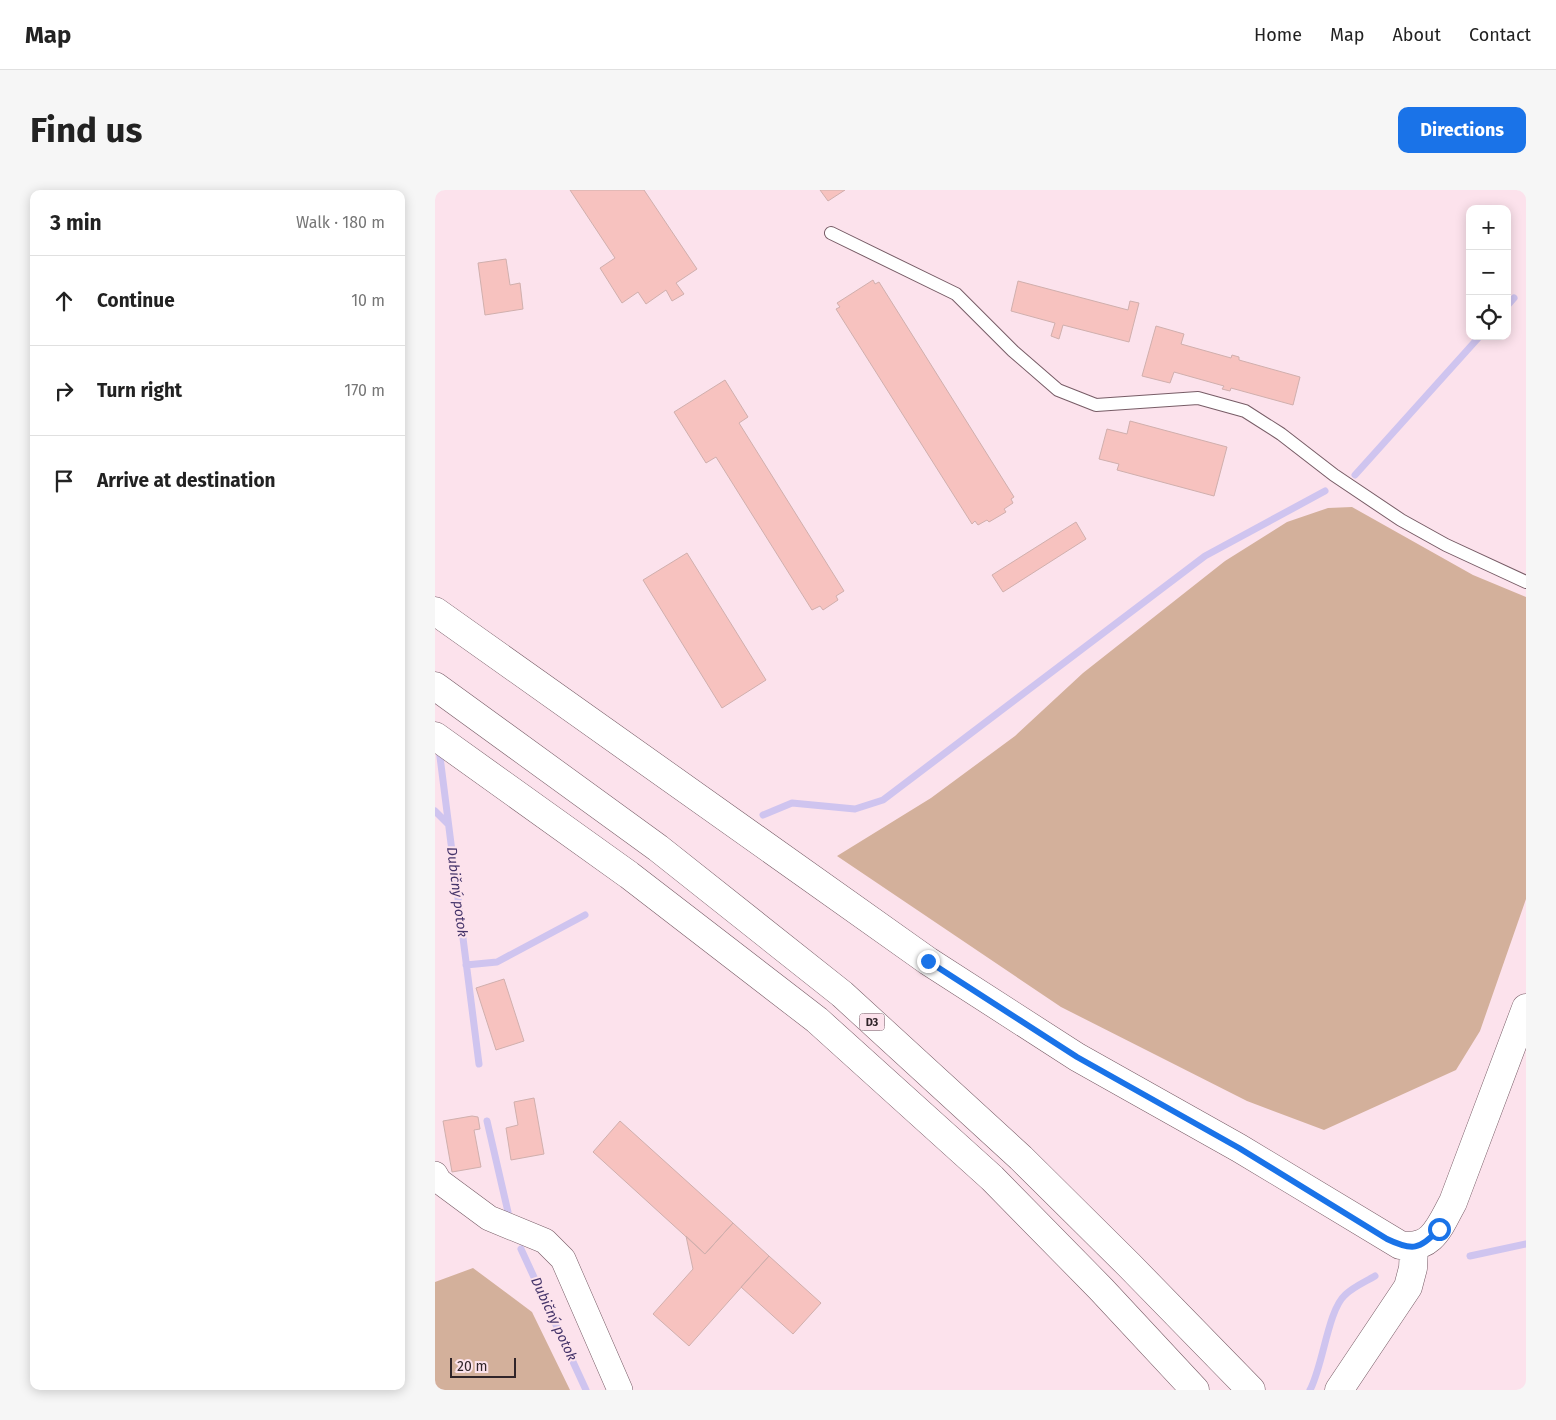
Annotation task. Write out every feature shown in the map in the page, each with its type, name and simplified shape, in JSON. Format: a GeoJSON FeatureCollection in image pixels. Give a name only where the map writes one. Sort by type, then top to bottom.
{"type":"FeatureCollection","features":[{"type":"Feature","properties":{"kind":"main road"},"geometry":{"type":"LineString","coordinates":[[443,617],[783,860],[937,967],[1077,1057],[1239,1148],[1387,1239],[1400,1245],[1414,1248],[1426,1243],[1439,1229],[1453,1202],[1526,1008]]}},
{"type":"Feature","properties":{"kind":"main road","name":"D3"},"geometry":{"type":"LineString","coordinates":[[444,692],[658,848],[842,994],[1021,1158],[1129,1264],[1251,1390]]}},
{"type":"Feature","properties":{"kind":"main road"},"geometry":{"type":"LineString","coordinates":[[435,736],[629,875],[817,1020],[992,1178],[1101,1289],[1195,1390]]}},
{"type":"Feature","properties":{"kind":"main road"},"geometry":{"type":"LineString","coordinates":[[1339,1390],[1408,1287],[1413,1268],[1414,1248]]}},
{"type":"Feature","properties":{"kind":"street"},"geometry":{"type":"LineString","coordinates":[[435,1174],[439,1181],[489,1218],[545,1242],[563,1259],[620,1390]]}},
{"type":"Feature","properties":{"kind":"lane"},"geometry":{"type":"LineString","coordinates":[[831,233],[956,294],[1013,351],[1058,390],[1096,405],[1198,398],[1245,411],[1281,434],[1334,475],[1401,520],[1445,545],[1526,582]]}},
{"type":"Feature","properties":{"kind":"shaded area"},"geometry":{"type":"Polygon","coordinates":[[[1352,507],[1473,575],[1526,597],[1526,899],[1480,1031],[1456,1070],[1324,1130],[1247,1101],[1061,1007],[837,856],[931,798],[1015,736],[1083,673],[1225,561],[1287,522],[1328,508],[1352,507]]]}},
{"type":"Feature","properties":{"kind":"shaded area"},"geometry":{"type":"Polygon","coordinates":[[[473,1268],[532,1312],[570,1390],[435,1390],[435,1282],[473,1268]]]}},
{"type":"Feature","properties":{"kind":"building"},"geometry":{"type":"Polygon","coordinates":[[[570,190],[644,190],[697,269],[676,283],[684,294],[672,301],[666,290],[646,304],[638,292],[622,303],[600,268],[615,258],[570,190]]]}},
{"type":"Feature","properties":{"kind":"building"},"geometry":{"type":"Polygon","coordinates":[[[820,190],[845,190],[828,201],[820,190]]]}},
{"type":"Feature","properties":{"kind":"building"},"geometry":{"type":"Polygon","coordinates":[[[506,259],[510,285],[520,283],[523,309],[485,315],[478,263],[506,259]]]}},
{"type":"Feature","properties":{"kind":"building"},"geometry":{"type":"Polygon","coordinates":[[[873,280],[875,284],[879,282],[1014,497],[1011,499],[1013,503],[1004,509],[1006,512],[989,522],[987,520],[978,525],[975,521],[972,524],[836,309],[840,307],[837,303],[873,280]]]}},
{"type":"Feature","properties":{"kind":"building"},"geometry":{"type":"Polygon","coordinates":[[[1018,281],[1128,310],[1130,301],[1139,303],[1129,342],[1063,325],[1059,339],[1051,336],[1055,323],[1011,311],[1018,281]]]}},
{"type":"Feature","properties":{"kind":"building"},"geometry":{"type":"Polygon","coordinates":[[[1156,326],[1184,334],[1181,344],[1231,358],[1232,355],[1239,357],[1239,360],[1300,377],[1293,405],[1231,388],[1230,391],[1222,389],[1224,386],[1174,372],[1170,383],[1142,376],[1156,326]]]}},
{"type":"Feature","properties":{"kind":"building"},"geometry":{"type":"Polygon","coordinates":[[[725,380],[748,417],[739,423],[844,591],[836,596],[838,600],[823,610],[820,606],[812,610],[716,457],[706,463],[674,412],[725,380]]]}},
{"type":"Feature","properties":{"kind":"building"},"geometry":{"type":"Polygon","coordinates":[[[1130,421],[1227,447],[1214,496],[1117,470],[1119,464],[1099,459],[1107,429],[1127,434],[1130,421]]]}},
{"type":"Feature","properties":{"kind":"building"},"geometry":{"type":"Polygon","coordinates":[[[1076,522],[1086,539],[1003,592],[992,575],[1076,522]]]}},
{"type":"Feature","properties":{"kind":"building"},"geometry":{"type":"Polygon","coordinates":[[[687,553],[766,680],[722,708],[643,580],[687,553]]]}},
{"type":"Feature","properties":{"kind":"building"},"geometry":{"type":"Polygon","coordinates":[[[504,979],[524,1041],[496,1050],[476,988],[504,979]]]}},
{"type":"Feature","properties":{"kind":"building"},"geometry":{"type":"Polygon","coordinates":[[[534,1098],[544,1154],[511,1160],[506,1128],[518,1125],[514,1102],[534,1098]]]}},
{"type":"Feature","properties":{"kind":"building"},"geometry":{"type":"Polygon","coordinates":[[[472,1116],[478,1117],[480,1129],[474,1130],[481,1167],[452,1172],[443,1121],[472,1116]]]}},
{"type":"Feature","properties":{"kind":"building"},"geometry":{"type":"Polygon","coordinates":[[[620,1121],[733,1223],[705,1254],[593,1152],[620,1121]]]}},
{"type":"Feature","properties":{"kind":"building"},"geometry":{"type":"Polygon","coordinates":[[[733,1223],[769,1256],[689,1346],[653,1314],[693,1269],[686,1236],[705,1254],[733,1223]]]}},
{"type":"Feature","properties":{"kind":"building"},"geometry":{"type":"Polygon","coordinates":[[[769,1256],[821,1303],[793,1334],[741,1287],[769,1256]]]}},
{"type":"Feature","properties":{"kind":"waterway"},"geometry":{"type":"LineString","coordinates":[[1511,301],[1514,298]]}},
{"type":"Feature","properties":{"kind":"waterway"},"geometry":{"type":"LineString","coordinates":[[1355,475],[1476,340]]}},
{"type":"Feature","properties":{"kind":"waterway"},"geometry":{"type":"LineString","coordinates":[[763,815],[792,803],[855,809],[883,800],[1205,556],[1325,491]]}},
{"type":"Feature","properties":{"kind":"waterway","name":"Dubičný potok"},"geometry":{"type":"LineString","coordinates":[[439,749],[479,1064]]}},
{"type":"Feature","properties":{"kind":"waterway"},"geometry":{"type":"LineString","coordinates":[[435,811],[448,824]]}},
{"type":"Feature","properties":{"kind":"waterway"},"geometry":{"type":"LineString","coordinates":[[466,965],[497,962],[585,915]]}},
{"type":"Feature","properties":{"kind":"waterway","name":"Dubičný potok"},"geometry":{"type":"LineString","coordinates":[[487,1121],[508,1212]]}},
{"type":"Feature","properties":{"kind":"waterway"},"geometry":{"type":"LineString","coordinates":[[1470,1256],[1526,1244]]}},
{"type":"Feature","properties":{"kind":"waterway","name":"Dubičný potok"},"geometry":{"type":"LineString","coordinates":[[521,1249],[586,1390]]}},
{"type":"Feature","properties":{"kind":"waterway"},"geometry":{"type":"LineString","coordinates":[[1310,1390],[1315,1380],[1330,1325],[1339,1302],[1345,1295],[1375,1276]]}},
{"type":"Feature","properties":{"kind":"route"},"geometry":{"type":"LineString","coordinates":[[928,961],[1077,1057],[1239,1148],[1387,1239],[1400,1245],[1414,1248],[1426,1243],[1439,1229]]}}]}
